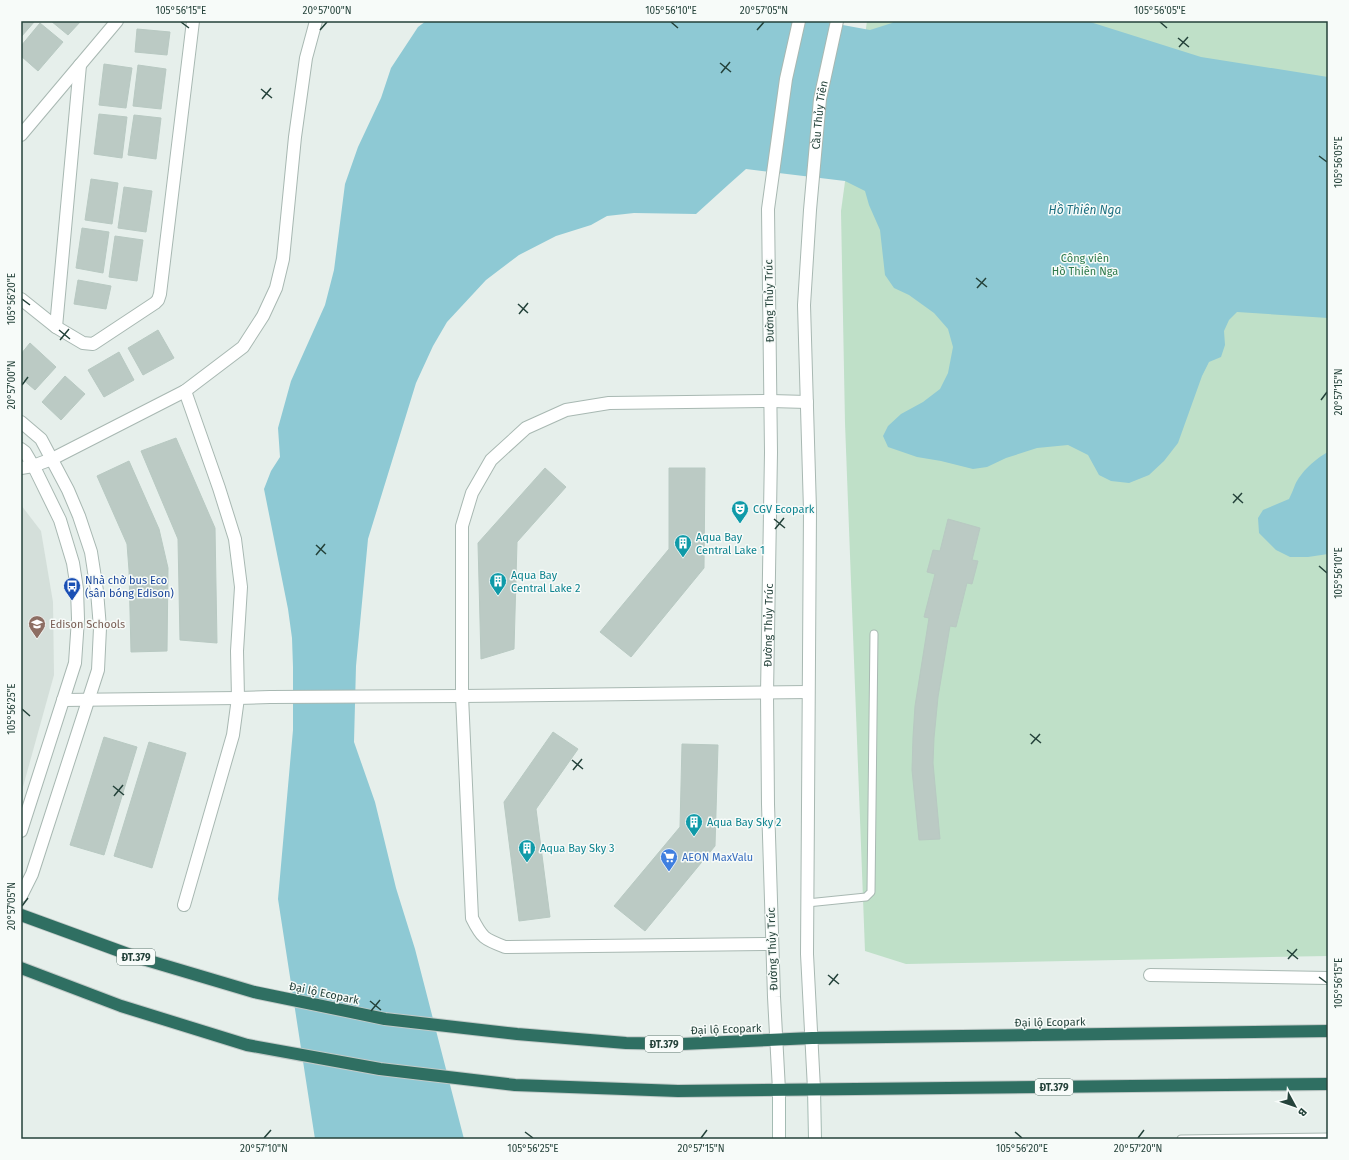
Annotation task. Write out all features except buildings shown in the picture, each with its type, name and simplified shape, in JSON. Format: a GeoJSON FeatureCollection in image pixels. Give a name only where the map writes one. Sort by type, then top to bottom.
{"type":"FeatureCollection","features":[{"type":"Feature","properties":{"kind":"highway","name":"Đại lộ Ecopark"},"geometry":{"type":"LineString","coordinates":[[21,915],[136,957],[254,992],[385,1019],[517,1034],[626,1043],[682,1044],[776,1041],[812,1038],[1328,1031]]}},
{"type":"Feature","properties":{"kind":"highway","name":"ĐT.379"},"geometry":{"type":"LineString","coordinates":[[21,968],[121,1006],[247,1044],[380,1069],[515,1085],[678,1092],[814,1089],[1328,1084]]}},
{"type":"Feature","properties":{"kind":"street"},"geometry":{"type":"LineString","coordinates":[[21,135],[117,21]]}},
{"type":"Feature","properties":{"kind":"street"},"geometry":{"type":"LineString","coordinates":[[21,299],[56,328],[84,343],[93,344],[158,300],[161,286],[193,21]]}},
{"type":"Feature","properties":{"kind":"street"},"geometry":{"type":"LineString","coordinates":[[21,468],[33,466],[52,459],[185,391],[243,347],[263,316],[276,288],[283,259],[295,137],[305,66],[316,21]]}},
{"type":"Feature","properties":{"kind":"street","name":"Đường Thủy Trúc"},"geometry":{"type":"LineString","coordinates":[[779,1139],[779,1090],[772,944],[768,804],[767,694],[771,401],[768,209],[786,79],[799,21]]}},
{"type":"Feature","properties":{"kind":"street","name":"Cầu Thủy Tiên"},"geometry":{"type":"LineString","coordinates":[[807,402],[804,305],[810,210],[820,99],[837,21]]}},
{"type":"Feature","properties":{"kind":"street"},"geometry":{"type":"LineString","coordinates":[[56,328],[80,65]]}},
{"type":"Feature","properties":{"kind":"street"},"geometry":{"type":"LineString","coordinates":[[184,905],[233,735],[238,698],[238,651],[241,587],[235,539],[220,488],[185,391]]}},
{"type":"Feature","properties":{"kind":"street"},"geometry":{"type":"LineString","coordinates":[[772,944],[505,947],[490,941],[480,934],[472,918],[462,696],[462,526],[472,493],[491,460],[526,428],[566,410],[609,403],[807,402],[810,510],[807,954],[812,1038],[815,1139]]}},
{"type":"Feature","properties":{"kind":"street"},"geometry":{"type":"LineString","coordinates":[[21,422],[41,439],[79,516],[91,552],[97,590],[100,628],[98,670],[32,874],[21,896]]}},
{"type":"Feature","properties":{"kind":"street"},"geometry":{"type":"LineString","coordinates":[[21,449],[25,452],[33,466],[60,520],[73,563],[76,582],[78,619],[75,663],[21,831]]}},
{"type":"Feature","properties":{"kind":"street"},"geometry":{"type":"LineString","coordinates":[[63,700],[386,696],[767,694],[808,692]]}},
{"type":"Feature","properties":{"kind":"street"},"geometry":{"type":"LineString","coordinates":[[1150,975],[1328,978]]}},
{"type":"Feature","properties":{"kind":"lane"},"geometry":{"type":"LineString","coordinates":[[807,903],[866,897],[872,892],[874,634]]}},
{"type":"Feature","properties":{"kind":"lane"},"geometry":{"type":"LineString","coordinates":[[1181,1139],[1328,1137]]}},
{"type":"Feature","properties":{"kind":"shaded area","name":"Edison Schools"},"geometry":{"type":"Polygon","coordinates":[[[21,505],[41,531],[53,602],[54,675],[21,794],[21,505]]]}},
{"type":"Feature","properties":{"kind":"green space","name":"Công viên Hồ Thiên Nga"},"geometry":{"type":"Polygon","coordinates":[[[867,21],[1328,21],[1328,956],[906,964],[865,951],[845,423],[841,211],[867,21]]]}},
{"type":"Feature","properties":{"kind":"water","name":"Hồ Thiên Nga"},"geometry":{"type":"Polygon","coordinates":[[[426,21],[821,21],[870,30],[894,21],[1087,21],[1201,57],[1328,77],[1328,318],[1237,312],[1229,320],[1224,331],[1225,345],[1221,357],[1209,362],[1202,376],[1178,443],[1164,461],[1149,475],[1129,483],[1111,481],[1099,475],[1088,455],[1068,445],[1037,448],[1006,458],[987,467],[973,469],[917,457],[888,447],[883,436],[888,426],[901,414],[923,402],[940,389],[948,373],[953,347],[948,329],[934,313],[909,295],[894,288],[885,275],[880,230],[869,205],[865,191],[845,181],[746,169],[696,214],[634,213],[607,216],[591,225],[556,236],[519,255],[486,280],[447,322],[433,346],[416,383],[368,539],[356,666],[354,742],[375,802],[396,888],[415,949],[464,1139],[315,1139],[278,899],[293,730],[293,667],[292,638],[288,609],[264,489],[271,471],[280,457],[278,428],[291,381],[325,305],[334,270],[345,184],[358,147],[381,98],[391,68],[418,27],[426,21]]]}},
{"type":"Feature","properties":{"kind":"water"},"geometry":{"type":"Polygon","coordinates":[[[1328,452],[1328,554],[1308,557],[1290,557],[1276,550],[1259,533],[1258,518],[1263,510],[1289,499],[1297,480],[1304,471],[1328,452]]]}},
{"type":"Feature","properties":{"kind":"place","name":"CGV Ecopark"},"geometry":{"type":"Point","coordinates":[740,524]}},
{"type":"Feature","properties":{"kind":"place","name":"Aqua Bay Central Lake 1"},"geometry":{"type":"Point","coordinates":[683,558]}},
{"type":"Feature","properties":{"kind":"place","name":"Aqua Bay Central Lake 2"},"geometry":{"type":"Point","coordinates":[498,596]}},
{"type":"Feature","properties":{"kind":"place","name":"Nhà chờ bus Eco (sân bóng Edison)"},"geometry":{"type":"Point","coordinates":[72,601]}},
{"type":"Feature","properties":{"kind":"place","name":"Edison Schools"},"geometry":{"type":"Point","coordinates":[37,639]}},
{"type":"Feature","properties":{"kind":"place","name":"Aqua Bay Sky 2"},"geometry":{"type":"Point","coordinates":[694,837]}},
{"type":"Feature","properties":{"kind":"place","name":"Aqua Bay Sky 3"},"geometry":{"type":"Point","coordinates":[527,863]}},
{"type":"Feature","properties":{"kind":"place","name":"AEON MaxValu"},"geometry":{"type":"Point","coordinates":[669,872]}}]}
